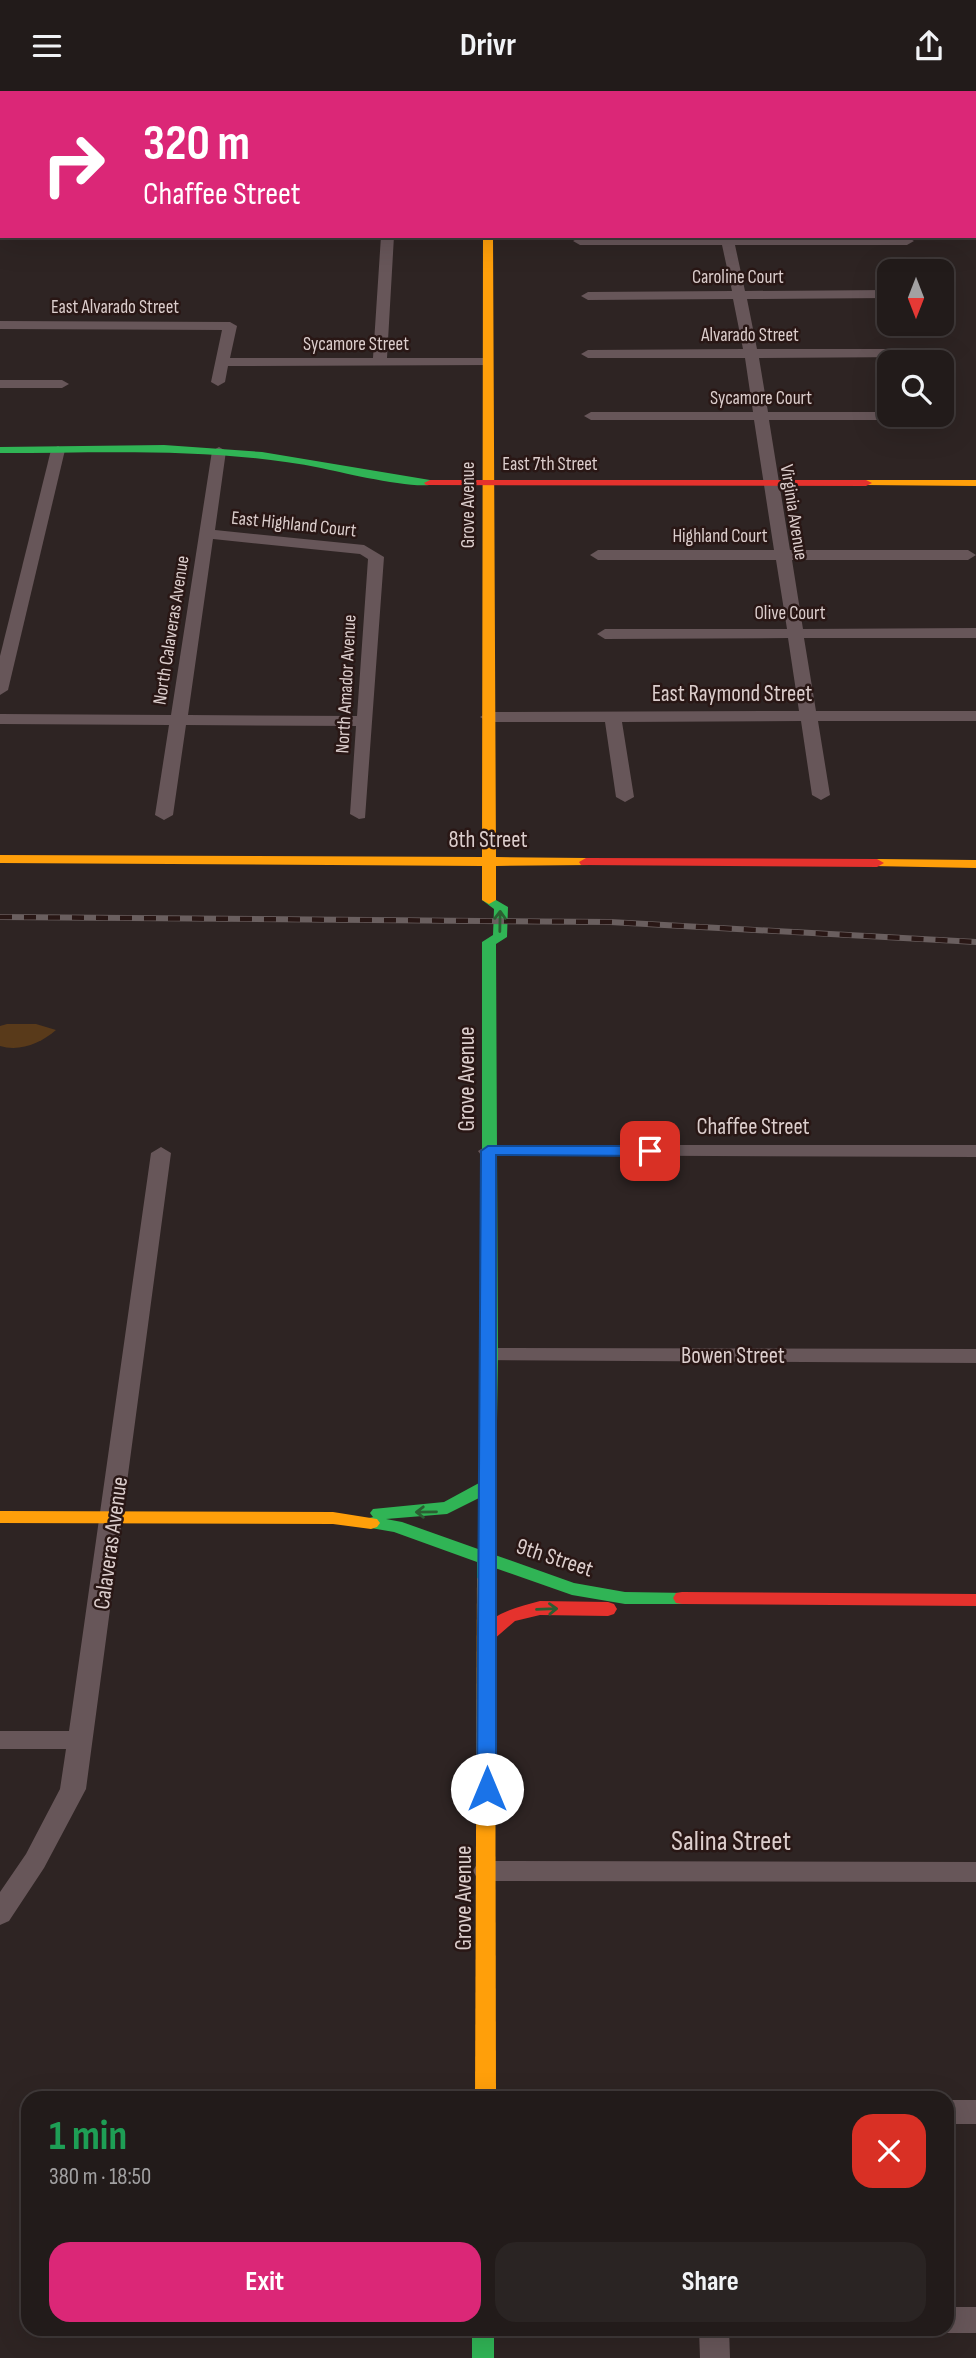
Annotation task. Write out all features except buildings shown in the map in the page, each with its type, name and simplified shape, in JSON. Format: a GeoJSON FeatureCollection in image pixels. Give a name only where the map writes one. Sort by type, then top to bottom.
{"type":"FeatureCollection","features":[{"type":"Feature","properties":{"kind":"main road","name":"Grove Avenue"},"geometry":{"type":"LineString","coordinates":[[488,238],[489,900]]}},
{"type":"Feature","properties":{"kind":"main road","name":"East 7th Street"},"geometry":{"type":"LineString","coordinates":[[0,450],[219,451],[285,459],[398,481],[488,484],[976,483]]}},
{"type":"Feature","properties":{"kind":"main road","name":"8th Street"},"geometry":{"type":"LineString","coordinates":[[0,859],[976,864]]}},
{"type":"Feature","properties":{"kind":"main road","name":"Grove Avenue"},"geometry":{"type":"LineString","coordinates":[[489,900],[500,907],[500,937],[488,942],[478,937],[478,907],[489,900]]}},
{"type":"Feature","properties":{"kind":"main road","name":"Grove Avenue"},"geometry":{"type":"LineString","coordinates":[[485,2091],[486,1557],[490,1355],[488,942]]}},
{"type":"Feature","properties":{"kind":"main road"},"geometry":{"type":"LineString","coordinates":[[333,1518],[395,1511],[450,1510],[468,1501],[487,1486]]}},
{"type":"Feature","properties":{"kind":"main road","name":"9th Street"},"geometry":{"type":"LineString","coordinates":[[0,1517],[333,1518],[396,1525],[572,1589],[625,1598],[976,1600]]}},
{"type":"Feature","properties":{"kind":"main road"},"geometry":{"type":"LineString","coordinates":[[487,1635],[509,1616],[540,1608],[604,1610],[670,1599]]}},
{"type":"Feature","properties":{"kind":"main road"},"geometry":{"type":"LineString","coordinates":[[483,2358],[484,2336]]}},
{"type":"Feature","properties":{"kind":"street"},"geometry":{"type":"LineString","coordinates":[[380,362],[388,238]]}},
{"type":"Feature","properties":{"kind":"street"},"geometry":{"type":"LineString","coordinates":[[580,241],[728,238],[907,241]]}},
{"type":"Feature","properties":{"kind":"street","name":"Virginia Avenue"},"geometry":{"type":"LineString","coordinates":[[728,238],[737,295],[751,353],[821,795]]}},
{"type":"Feature","properties":{"kind":"street","name":"Caroline Court"},"geometry":{"type":"LineString","coordinates":[[588,296],[877,295]]}},
{"type":"Feature","properties":{"kind":"street","name":"East Alvarado Street"},"geometry":{"type":"LineString","coordinates":[[0,325],[230,326],[224,362]]}},
{"type":"Feature","properties":{"kind":"street","name":"Alvarado Street"},"geometry":{"type":"LineString","coordinates":[[588,354],[877,353]]}},
{"type":"Feature","properties":{"kind":"street"},"geometry":{"type":"LineString","coordinates":[[218,382],[224,362]]}},
{"type":"Feature","properties":{"kind":"street","name":"Sycamore Street"},"geometry":{"type":"LineString","coordinates":[[224,362],[488,362]]}},
{"type":"Feature","properties":{"kind":"street"},"geometry":{"type":"LineString","coordinates":[[0,384],[62,384]]}},
{"type":"Feature","properties":{"kind":"street","name":"Sycamore Court"},"geometry":{"type":"LineString","coordinates":[[591,416],[877,416]]}},
{"type":"Feature","properties":{"kind":"street"},"geometry":{"type":"LineString","coordinates":[[0,690],[58,450]]}},
{"type":"Feature","properties":{"kind":"street","name":"North Calaveras Avenue"},"geometry":{"type":"LineString","coordinates":[[164,815],[219,451]]}},
{"type":"Feature","properties":{"kind":"street","name":"East Highland Court"},"geometry":{"type":"LineString","coordinates":[[206,534],[364,550],[376,557]]}},
{"type":"Feature","properties":{"kind":"street","name":"Highland Court"},"geometry":{"type":"LineString","coordinates":[[598,555],[968,555]]}},
{"type":"Feature","properties":{"kind":"street","name":"North Amador Avenue"},"geometry":{"type":"LineString","coordinates":[[359,814],[363,721],[376,557]]}},
{"type":"Feature","properties":{"kind":"street","name":"Olive Court"},"geometry":{"type":"LineString","coordinates":[[605,634],[976,633]]}},
{"type":"Feature","properties":{"kind":"street"},"geometry":{"type":"LineString","coordinates":[[613,716],[625,797]]}},
{"type":"Feature","properties":{"kind":"street","name":"East Raymond Street"},"geometry":{"type":"LineString","coordinates":[[488,717],[976,716]]}},
{"type":"Feature","properties":{"kind":"street"},"geometry":{"type":"LineString","coordinates":[[0,719],[363,721]]}},
{"type":"Feature","properties":{"kind":"street","name":"Chaffee Street"},"geometry":{"type":"LineString","coordinates":[[488,1151],[976,1151]]}},
{"type":"Feature","properties":{"kind":"street","name":"Calaveras Avenue"},"geometry":{"type":"LineString","coordinates":[[0,1914],[35,1861],[74,1789],[161,1153]]}},
{"type":"Feature","properties":{"kind":"street","name":"Bowen Street"},"geometry":{"type":"LineString","coordinates":[[490,1355],[976,1356]]}},
{"type":"Feature","properties":{"kind":"street"},"geometry":{"type":"LineString","coordinates":[[0,1740],[82,1740]]}},
{"type":"Feature","properties":{"kind":"street","name":"Salina Street"},"geometry":{"type":"LineString","coordinates":[[486,1871],[976,1872]]}},
{"type":"Feature","properties":{"kind":"street"},"geometry":{"type":"LineString","coordinates":[[954,2112],[976,2112]]}},
{"type":"Feature","properties":{"kind":"street"},"geometry":{"type":"LineString","coordinates":[[954,2320],[976,2320]]}},
{"type":"Feature","properties":{"kind":"street"},"geometry":{"type":"LineString","coordinates":[[714,2336],[715,2358]]}},
{"type":"Feature","properties":{"kind":"shaded area"},"geometry":{"type":"Polygon","coordinates":[[[36,1024],[56,1030],[30,1045],[8,1048],[0,1046],[0,1026],[36,1024]]]}},
{"type":"Feature","properties":{"kind":"railway"},"geometry":{"type":"LineString","coordinates":[[0,917],[610,922],[976,942]]}},
{"type":"Feature","properties":{"kind":"traffic: fast"},"geometry":{"type":"LineString","coordinates":[[0,450],[164,449],[230,452],[283,458],[388,478],[430,483]]}},
{"type":"Feature","properties":{"kind":"traffic: fast"},"geometry":{"type":"LineString","coordinates":[[489,900],[501,907],[500,937],[489,942]]}},
{"type":"Feature","properties":{"kind":"traffic: fast"},"geometry":{"type":"LineString","coordinates":[[486,1579],[490,1355],[489,942]]}},
{"type":"Feature","properties":{"kind":"traffic: fast"},"geometry":{"type":"LineString","coordinates":[[379,1513],[447,1508],[487,1486]]}},
{"type":"Feature","properties":{"kind":"traffic: fast"},"geometry":{"type":"LineString","coordinates":[[371,1523],[396,1526],[572,1589],[625,1598],[682,1598]]}},
{"type":"Feature","properties":{"kind":"traffic: fast"},"geometry":{"type":"LineString","coordinates":[[483,2336],[483,2358]]}},
{"type":"Feature","properties":{"kind":"traffic: slow"},"geometry":{"type":"LineString","coordinates":[[488,238],[489,900]]}},
{"type":"Feature","properties":{"kind":"traffic: slow"},"geometry":{"type":"LineString","coordinates":[[866,483],[976,483]]}},
{"type":"Feature","properties":{"kind":"traffic: slow"},"geometry":{"type":"LineString","coordinates":[[0,859],[586,862]]}},
{"type":"Feature","properties":{"kind":"traffic: slow"},"geometry":{"type":"LineString","coordinates":[[877,863],[976,864]]}},
{"type":"Feature","properties":{"kind":"traffic: slow"},"geometry":{"type":"LineString","coordinates":[[0,1517],[333,1518],[371,1523]]}},
{"type":"Feature","properties":{"kind":"traffic: slow"},"geometry":{"type":"LineString","coordinates":[[485,2091],[486,1579]]}},
{"type":"Feature","properties":{"kind":"traffic: jam"},"geometry":{"type":"LineString","coordinates":[[430,483],[866,483]]}},
{"type":"Feature","properties":{"kind":"traffic: jam"},"geometry":{"type":"LineString","coordinates":[[586,862],[877,863]]}},
{"type":"Feature","properties":{"kind":"traffic: jam"},"geometry":{"type":"LineString","coordinates":[[682,1598],[976,1600]]}},
{"type":"Feature","properties":{"kind":"traffic: jam"},"geometry":{"type":"LineString","coordinates":[[487,1635],[509,1616],[540,1608],[608,1609]]}},
{"type":"Feature","properties":{"kind":"route"},"geometry":{"type":"LineString","coordinates":[[487,1789],[486,1530],[490,1355],[488,1151],[650,1151]]}}]}
